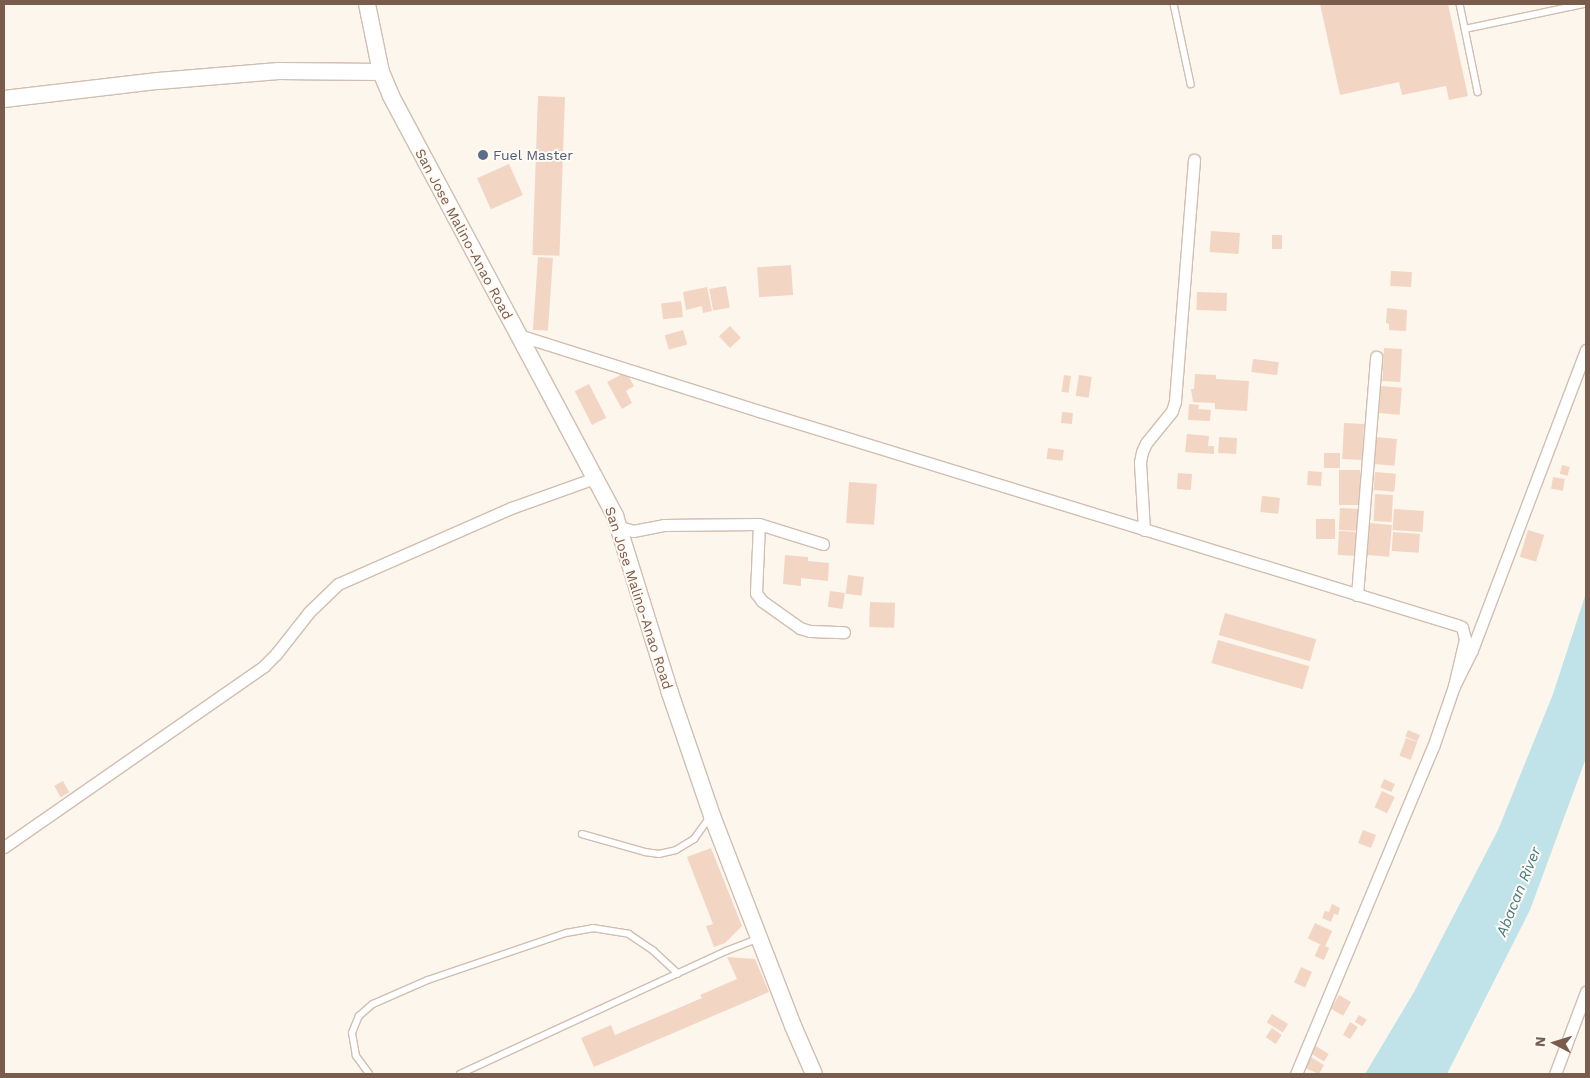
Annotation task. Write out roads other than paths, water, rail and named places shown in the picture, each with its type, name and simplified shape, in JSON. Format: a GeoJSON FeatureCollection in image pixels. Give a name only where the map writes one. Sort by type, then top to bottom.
{"type":"FeatureCollection","features":[{"type":"Feature","properties":{"kind":"main road","name":"San Jose Malino-Anao Road"},"geometry":{"type":"LineString","coordinates":[[367,4],[380,72],[407,128],[615,516],[712,816],[814,1074]]}},
{"type":"Feature","properties":{"kind":"main road"},"geometry":{"type":"LineString","coordinates":[[4,99],[158,81],[278,71],[380,72]]}},
{"type":"Feature","properties":{"kind":"street"},"geometry":{"type":"LineString","coordinates":[[1144,530],[1140,462],[1142,452],[1146,443],[1172,411],[1176,395],[1194,160]]}},
{"type":"Feature","properties":{"kind":"street"},"geometry":{"type":"LineString","coordinates":[[518,335],[1462,628],[1465,639],[1454,686],[1430,755],[1296,1074]]}},
{"type":"Feature","properties":{"kind":"street"},"geometry":{"type":"LineString","coordinates":[[1454,686],[1472,650],[1586,350]]}},
{"type":"Feature","properties":{"kind":"street"},"geometry":{"type":"LineString","coordinates":[[1357,595],[1376,357]]}},
{"type":"Feature","properties":{"kind":"street"},"geometry":{"type":"LineString","coordinates":[[4,847],[264,666],[276,654],[309,612],[338,584],[511,508],[595,478]]}},
{"type":"Feature","properties":{"kind":"street"},"geometry":{"type":"LineString","coordinates":[[617,526],[633,531],[663,525],[759,524],[823,544]]}},
{"type":"Feature","properties":{"kind":"street"},"geometry":{"type":"LineString","coordinates":[[759,524],[756,592],[762,601],[800,628],[810,631],[844,632]]}},
{"type":"Feature","properties":{"kind":"street"},"geometry":{"type":"LineString","coordinates":[[1555,1074],[1586,992]]}},
{"type":"Feature","properties":{"kind":"lane"},"geometry":{"type":"LineString","coordinates":[[1174,4],[1191,84]]}},
{"type":"Feature","properties":{"kind":"lane"},"geometry":{"type":"LineString","coordinates":[[1460,4],[1478,92]]}},
{"type":"Feature","properties":{"kind":"lane"},"geometry":{"type":"LineString","coordinates":[[1465,29],[1584,4]]}},
{"type":"Feature","properties":{"kind":"lane"},"geometry":{"type":"LineString","coordinates":[[582,834],[645,852],[660,854],[676,850],[694,839],[712,816]]}},
{"type":"Feature","properties":{"kind":"lane"},"geometry":{"type":"LineString","coordinates":[[369,1074],[356,1056],[352,1033],[358,1016],[373,1004],[428,980],[566,933],[593,928],[629,934],[654,951],[678,973]]}},
{"type":"Feature","properties":{"kind":"lane"},"geometry":{"type":"LineString","coordinates":[[460,1074],[678,973],[759,938]]}},
{"type":"Feature","properties":{"kind":"water","name":"Abacan River"},"geometry":{"type":"Polygon","coordinates":[[[1586,593],[1586,758],[1530,910],[1447,1074],[1365,1074],[1414,992],[1498,830],[1553,694],[1586,593]]]}},
{"type":"Feature","properties":{"kind":"place","name":"Fuel Master"},"geometry":{"type":"Point","coordinates":[483,155]}}]}
